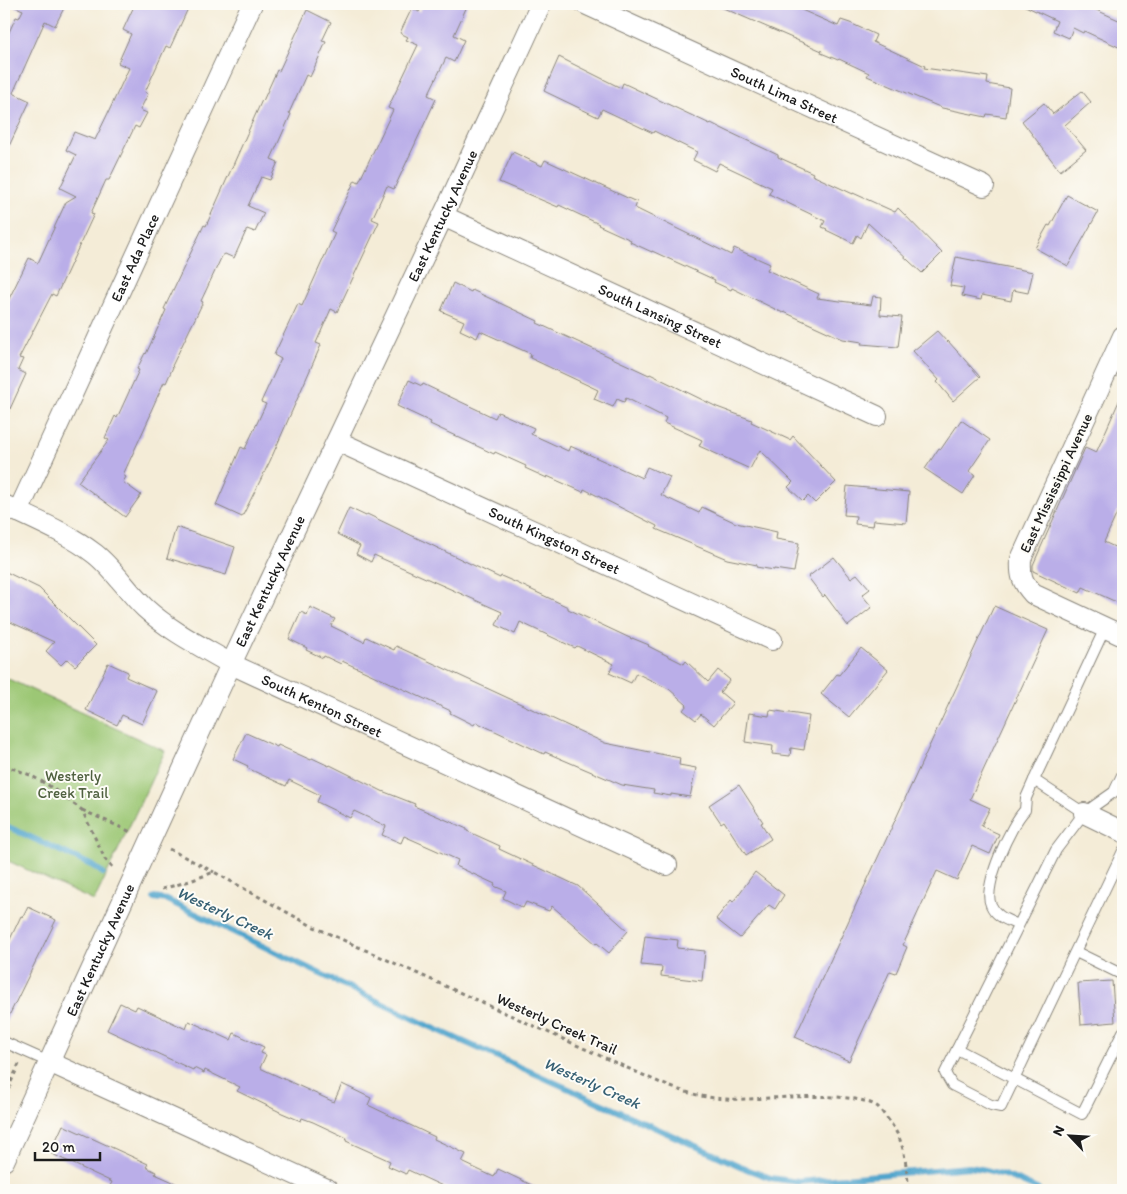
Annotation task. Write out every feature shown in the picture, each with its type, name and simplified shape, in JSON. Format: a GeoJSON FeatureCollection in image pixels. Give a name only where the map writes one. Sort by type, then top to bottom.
{"type":"FeatureCollection","features":[{"type":"Feature","properties":{"kind":"street","name":"East Ada Place"},"geometry":{"type":"LineString","coordinates":[[11,509],[252,4]]}},
{"type":"Feature","properties":{"kind":"street","name":"East Kentucky Avenue"},"geometry":{"type":"LineString","coordinates":[[4,1161],[231,664],[541,4]]}},
{"type":"Feature","properties":{"kind":"street","name":"South Lima Street"},"geometry":{"type":"LineString","coordinates":[[584,4],[984,186]]}},
{"type":"Feature","properties":{"kind":"street","name":"South Lansing Street"},"geometry":{"type":"LineString","coordinates":[[443,216],[877,416]]}},
{"type":"Feature","properties":{"kind":"street","name":"East Mississippi Avenue"},"geometry":{"type":"LineString","coordinates":[[1123,336],[1021,559],[1020,573],[1024,584],[1034,594],[1123,636]]}},
{"type":"Feature","properties":{"kind":"street","name":"South Kingston Street"},"geometry":{"type":"LineString","coordinates":[[337,441],[772,640]]}},
{"type":"Feature","properties":{"kind":"street","name":"South Kenton Street"},"geometry":{"type":"LineString","coordinates":[[11,509],[74,539],[96,555],[116,574],[143,606],[164,624],[231,664],[667,865]]}},
{"type":"Feature","properties":{"kind":"street"},"geometry":{"type":"LineString","coordinates":[[1084,814],[1123,832]]}},
{"type":"Feature","properties":{"kind":"street"},"geometry":{"type":"LineString","coordinates":[[49,1062],[328,1190]]}},
{"type":"Feature","properties":{"kind":"lane"},"geometry":{"type":"LineString","coordinates":[[1018,925],[999,916],[990,904],[990,882],[1009,833],[1025,810],[1026,798],[1105,628]]}},
{"type":"Feature","properties":{"kind":"lane"},"geometry":{"type":"LineString","coordinates":[[1123,773],[1114,792],[1084,814],[1056,850],[945,1073],[952,1086],[991,1105],[1001,1107],[1123,851]]}},
{"type":"Feature","properties":{"kind":"lane"},"geometry":{"type":"LineString","coordinates":[[1034,780],[1084,814]]}},
{"type":"Feature","properties":{"kind":"lane"},"geometry":{"type":"LineString","coordinates":[[1076,952],[1123,975]]}},
{"type":"Feature","properties":{"kind":"lane"},"geometry":{"type":"LineString","coordinates":[[957,1050],[1082,1114],[1123,1032]]}},
{"type":"Feature","properties":{"kind":"lane"},"geometry":{"type":"LineString","coordinates":[[4,1042],[49,1062]]}},
{"type":"Feature","properties":{"kind":"path"},"geometry":{"type":"LineString","coordinates":[[4,765],[30,775],[48,785],[82,810],[105,860],[112,867]]}},
{"type":"Feature","properties":{"kind":"path","name":"Westerly Creek Trail"},"geometry":{"type":"LineString","coordinates":[[162,889],[214,872],[312,926],[684,1092],[724,1099],[830,1096],[857,1099],[877,1107],[896,1128],[904,1151],[909,1190]]}},
{"type":"Feature","properties":{"kind":"path"},"geometry":{"type":"LineString","coordinates":[[4,1072],[9,1076],[11,1084],[4,1099]]}},
{"type":"Feature","properties":{"kind":"green space","name":"Westerly Creek Trail"},"geometry":{"type":"Polygon","coordinates":[[[4,677],[165,751],[94,901],[4,859],[4,677]]]}},
{"type":"Feature","properties":{"kind":"building"},"geometry":{"type":"Polygon","coordinates":[[[9,4],[66,4],[55,26],[45,21],[13,93],[30,101],[4,157],[4,43],[16,17],[19,18],[23,10],[9,4]]]}},
{"type":"Feature","properties":{"kind":"building"},"geometry":{"type":"Polygon","coordinates":[[[135,4],[190,4],[170,48],[166,46],[145,92],[148,94],[140,110],[147,113],[139,128],[135,126],[109,180],[106,180],[91,213],[94,214],[56,296],[52,294],[19,358],[23,359],[18,370],[26,374],[4,422],[4,309],[29,258],[38,263],[66,202],[76,196],[60,188],[76,155],[66,150],[74,132],[95,140],[109,111],[129,68],[118,63],[131,34],[123,30],[135,4]]]}},
{"type":"Feature","properties":{"kind":"building"},"geometry":{"type":"Polygon","coordinates":[[[423,4],[468,4],[454,35],[464,40],[454,62],[446,58],[428,95],[436,99],[394,189],[387,186],[372,219],[379,222],[337,312],[331,309],[316,343],[321,345],[270,461],[242,517],[216,505],[241,447],[245,449],[266,404],[261,402],[281,359],[274,355],[298,304],[302,306],[335,233],[331,231],[355,180],[359,182],[393,110],[388,108],[418,45],[406,40],[408,37],[400,33],[412,8],[419,12],[423,4]]]}},
{"type":"Feature","properties":{"kind":"building"},"geometry":{"type":"Polygon","coordinates":[[[714,4],[788,4],[838,26],[841,20],[850,23],[876,35],[873,42],[925,66],[924,68],[988,77],[987,84],[1010,88],[1006,117],[987,114],[986,117],[942,108],[867,76],[869,73],[821,53],[822,51],[714,4]]]}},
{"type":"Feature","properties":{"kind":"building"},"geometry":{"type":"Polygon","coordinates":[[[1021,4],[1083,4],[1123,22],[1123,49],[1073,28],[1069,38],[1053,31],[1057,21],[1021,4]]]}},
{"type":"Feature","properties":{"kind":"building"},"geometry":{"type":"Polygon","coordinates":[[[307,10],[331,22],[322,41],[326,42],[310,77],[306,75],[289,113],[291,114],[271,159],[278,162],[270,180],[261,177],[248,206],[264,213],[255,232],[247,229],[234,258],[225,254],[222,256],[201,301],[203,302],[172,366],[166,383],[164,382],[123,475],[126,477],[123,482],[141,495],[125,517],[78,482],[109,440],[105,438],[115,416],[117,418],[139,370],[137,369],[166,310],[164,309],[204,225],[206,226],[262,100],[277,70],[279,71],[307,10]]]}},
{"type":"Feature","properties":{"kind":"building"},"geometry":{"type":"Polygon","coordinates":[[[559,57],[621,88],[623,83],[711,123],[853,194],[895,212],[898,208],[942,253],[922,273],[868,223],[861,238],[857,235],[853,243],[822,227],[825,221],[769,194],[772,188],[719,163],[715,171],[693,160],[697,152],[654,131],[653,133],[602,109],[598,117],[544,91],[559,57]]]}},
{"type":"Feature","properties":{"kind":"building"},"geometry":{"type":"Polygon","coordinates":[[[1082,91],[1091,102],[1065,125],[1086,150],[1060,171],[1022,121],[1044,103],[1053,114],[1082,91]]]}},
{"type":"Feature","properties":{"kind":"building"},"geometry":{"type":"Polygon","coordinates":[[[513,152],[542,166],[545,160],[637,202],[635,208],[731,255],[734,248],[770,264],[767,270],[819,294],[817,298],[871,305],[873,296],[881,297],[880,315],[902,317],[898,347],[861,344],[862,342],[843,339],[732,288],[731,290],[714,282],[715,280],[630,242],[631,240],[559,205],[558,207],[499,182],[513,152]]]}},
{"type":"Feature","properties":{"kind":"building"},"geometry":{"type":"Polygon","coordinates":[[[1067,195],[1098,212],[1068,266],[1035,248],[1067,195]]]}},
{"type":"Feature","properties":{"kind":"building"},"geometry":{"type":"Polygon","coordinates":[[[956,257],[1033,272],[1028,293],[1013,290],[1011,301],[982,295],[981,300],[962,296],[964,288],[950,286],[956,257]]]}},
{"type":"Feature","properties":{"kind":"building"},"geometry":{"type":"Polygon","coordinates":[[[453,283],[538,321],[537,323],[650,374],[717,407],[752,420],[751,422],[790,440],[793,436],[836,482],[815,503],[808,496],[803,501],[788,487],[793,482],[760,450],[750,469],[699,446],[702,440],[664,423],[666,418],[626,398],[624,402],[617,399],[613,407],[594,399],[598,390],[530,358],[531,354],[480,331],[477,338],[460,330],[464,321],[441,311],[453,283]]]}},
{"type":"Feature","properties":{"kind":"building"},"geometry":{"type":"Polygon","coordinates":[[[937,331],[980,377],[953,401],[937,382],[939,380],[913,351],[937,331]]]}},
{"type":"Feature","properties":{"kind":"building"},"geometry":{"type":"Polygon","coordinates":[[[409,380],[422,386],[423,384],[495,418],[498,412],[534,428],[531,434],[568,451],[570,446],[642,478],[647,467],[670,477],[661,495],[699,513],[702,507],[736,523],[777,532],[776,539],[799,543],[794,572],[756,567],[757,565],[727,559],[656,529],[657,526],[584,489],[583,492],[547,476],[547,478],[525,468],[526,466],[495,452],[494,454],[430,424],[431,422],[397,406],[409,380]]]}},
{"type":"Feature","properties":{"kind":"building"},"geometry":{"type":"Polygon","coordinates":[[[1123,392],[1123,500],[1104,542],[1123,551],[1123,605],[1083,587],[1080,593],[1033,571],[1033,565],[1085,448],[1096,453],[1123,392]]]}},
{"type":"Feature","properties":{"kind":"building"},"geometry":{"type":"Polygon","coordinates":[[[961,420],[990,440],[969,471],[975,475],[963,494],[925,469],[961,420]]]}},
{"type":"Feature","properties":{"kind":"building"},"geometry":{"type":"Polygon","coordinates":[[[847,486],[909,492],[906,523],[874,520],[873,526],[855,524],[856,516],[844,515],[847,486]]]}},
{"type":"Feature","properties":{"kind":"building"},"geometry":{"type":"Polygon","coordinates":[[[349,508],[366,516],[367,514],[500,578],[501,576],[517,583],[568,607],[568,609],[649,645],[684,664],[686,661],[708,682],[718,670],[730,680],[720,692],[733,703],[714,725],[701,714],[696,720],[683,710],[687,705],[669,689],[636,673],[631,683],[609,673],[614,664],[520,622],[515,634],[496,625],[502,612],[374,555],[371,562],[356,554],[360,546],[337,534],[349,508]]]}},
{"type":"Feature","properties":{"kind":"building"},"geometry":{"type":"Polygon","coordinates":[[[176,527],[235,547],[226,575],[167,558],[176,527]]]}},
{"type":"Feature","properties":{"kind":"building"},"geometry":{"type":"Polygon","coordinates":[[[834,557],[851,578],[857,574],[870,589],[862,595],[872,607],[848,626],[825,595],[823,597],[808,577],[834,557]]]}},
{"type":"Feature","properties":{"kind":"building"},"geometry":{"type":"Polygon","coordinates":[[[4,571],[39,588],[96,645],[75,666],[67,659],[61,665],[46,651],[54,642],[4,619],[4,571]]]}},
{"type":"Feature","properties":{"kind":"building"},"geometry":{"type":"Polygon","coordinates":[[[994,606],[1048,630],[970,799],[990,808],[981,826],[999,834],[990,854],[972,846],[957,880],[937,871],[903,945],[907,947],[896,973],[890,971],[849,1061],[795,1037],[994,606]]]}},
{"type":"Feature","properties":{"kind":"building"},"geometry":{"type":"Polygon","coordinates":[[[310,607],[335,619],[331,626],[364,642],[366,637],[394,650],[396,646],[605,743],[680,758],[679,765],[696,768],[690,797],[653,793],[654,790],[622,785],[545,752],[544,754],[476,722],[474,725],[450,713],[451,711],[342,661],[341,664],[306,650],[307,648],[289,639],[301,612],[307,615],[310,607]]]}},
{"type":"Feature","properties":{"kind":"building"},"geometry":{"type":"Polygon","coordinates":[[[861,648],[888,670],[849,717],[821,694],[861,648]]]}},
{"type":"Feature","properties":{"kind":"building"},"geometry":{"type":"Polygon","coordinates":[[[108,663],[128,672],[126,677],[157,691],[142,724],[122,715],[117,725],[86,710],[108,663]]]}},
{"type":"Feature","properties":{"kind":"building"},"geometry":{"type":"Polygon","coordinates":[[[770,710],[809,716],[804,750],[791,748],[790,756],[772,754],[773,746],[745,742],[749,713],[769,716],[770,710]]]}},
{"type":"Feature","properties":{"kind":"building"},"geometry":{"type":"Polygon","coordinates":[[[246,733],[311,760],[312,758],[330,765],[382,791],[415,804],[414,806],[500,846],[499,849],[578,886],[628,931],[609,953],[552,906],[549,911],[526,902],[523,908],[503,898],[506,891],[494,886],[495,884],[456,866],[458,860],[404,836],[401,843],[382,835],[386,826],[354,811],[350,818],[317,802],[320,795],[289,780],[286,786],[247,768],[248,766],[233,759],[246,733]]]}},
{"type":"Feature","properties":{"kind":"building"},"geometry":{"type":"Polygon","coordinates":[[[739,785],[763,822],[761,823],[771,839],[746,855],[724,821],[721,823],[709,805],[739,785]]]}},
{"type":"Feature","properties":{"kind":"building"},"geometry":{"type":"Polygon","coordinates":[[[755,872],[784,895],[775,909],[769,905],[740,938],[716,919],[731,900],[733,902],[755,872]]]}},
{"type":"Feature","properties":{"kind":"building"},"geometry":{"type":"Polygon","coordinates":[[[28,907],[56,920],[4,1026],[4,952],[21,916],[23,917],[28,907]]]}},
{"type":"Feature","properties":{"kind":"building"},"geometry":{"type":"Polygon","coordinates":[[[645,936],[678,940],[677,948],[705,951],[702,981],[661,976],[662,967],[641,965],[645,936]]]}},
{"type":"Feature","properties":{"kind":"building"},"geometry":{"type":"Polygon","coordinates":[[[1112,981],[1115,1022],[1081,1025],[1078,983],[1112,981]]]}},
{"type":"Feature","properties":{"kind":"building"},"geometry":{"type":"Polygon","coordinates":[[[120,1003],[135,1010],[137,1006],[186,1029],[189,1021],[231,1040],[234,1033],[264,1047],[261,1053],[266,1055],[260,1068],[334,1102],[342,1084],[371,1098],[368,1105],[466,1154],[462,1162],[494,1177],[498,1169],[542,1190],[451,1190],[408,1170],[406,1174],[388,1166],[390,1161],[346,1141],[347,1138],[313,1122],[302,1118],[301,1121],[282,1113],[237,1091],[240,1087],[205,1070],[204,1073],[194,1068],[193,1070],[107,1030],[120,1003]]]}},
{"type":"Feature","properties":{"kind":"building"},"geometry":{"type":"Polygon","coordinates":[[[63,1125],[148,1164],[146,1167],[156,1172],[155,1174],[191,1190],[108,1190],[112,1182],[50,1153],[63,1125]]]}},
{"type":"Feature","properties":{"kind":"waterway","name":"Westerly Creek"},"geometry":{"type":"LineString","coordinates":[[4,825],[93,866],[103,873]]}},
{"type":"Feature","properties":{"kind":"waterway","name":"Westerly Creek"},"geometry":{"type":"LineString","coordinates":[[154,898],[167,900],[431,1027],[749,1170],[771,1178],[798,1182],[969,1167],[988,1170],[1039,1190]]}}]}
